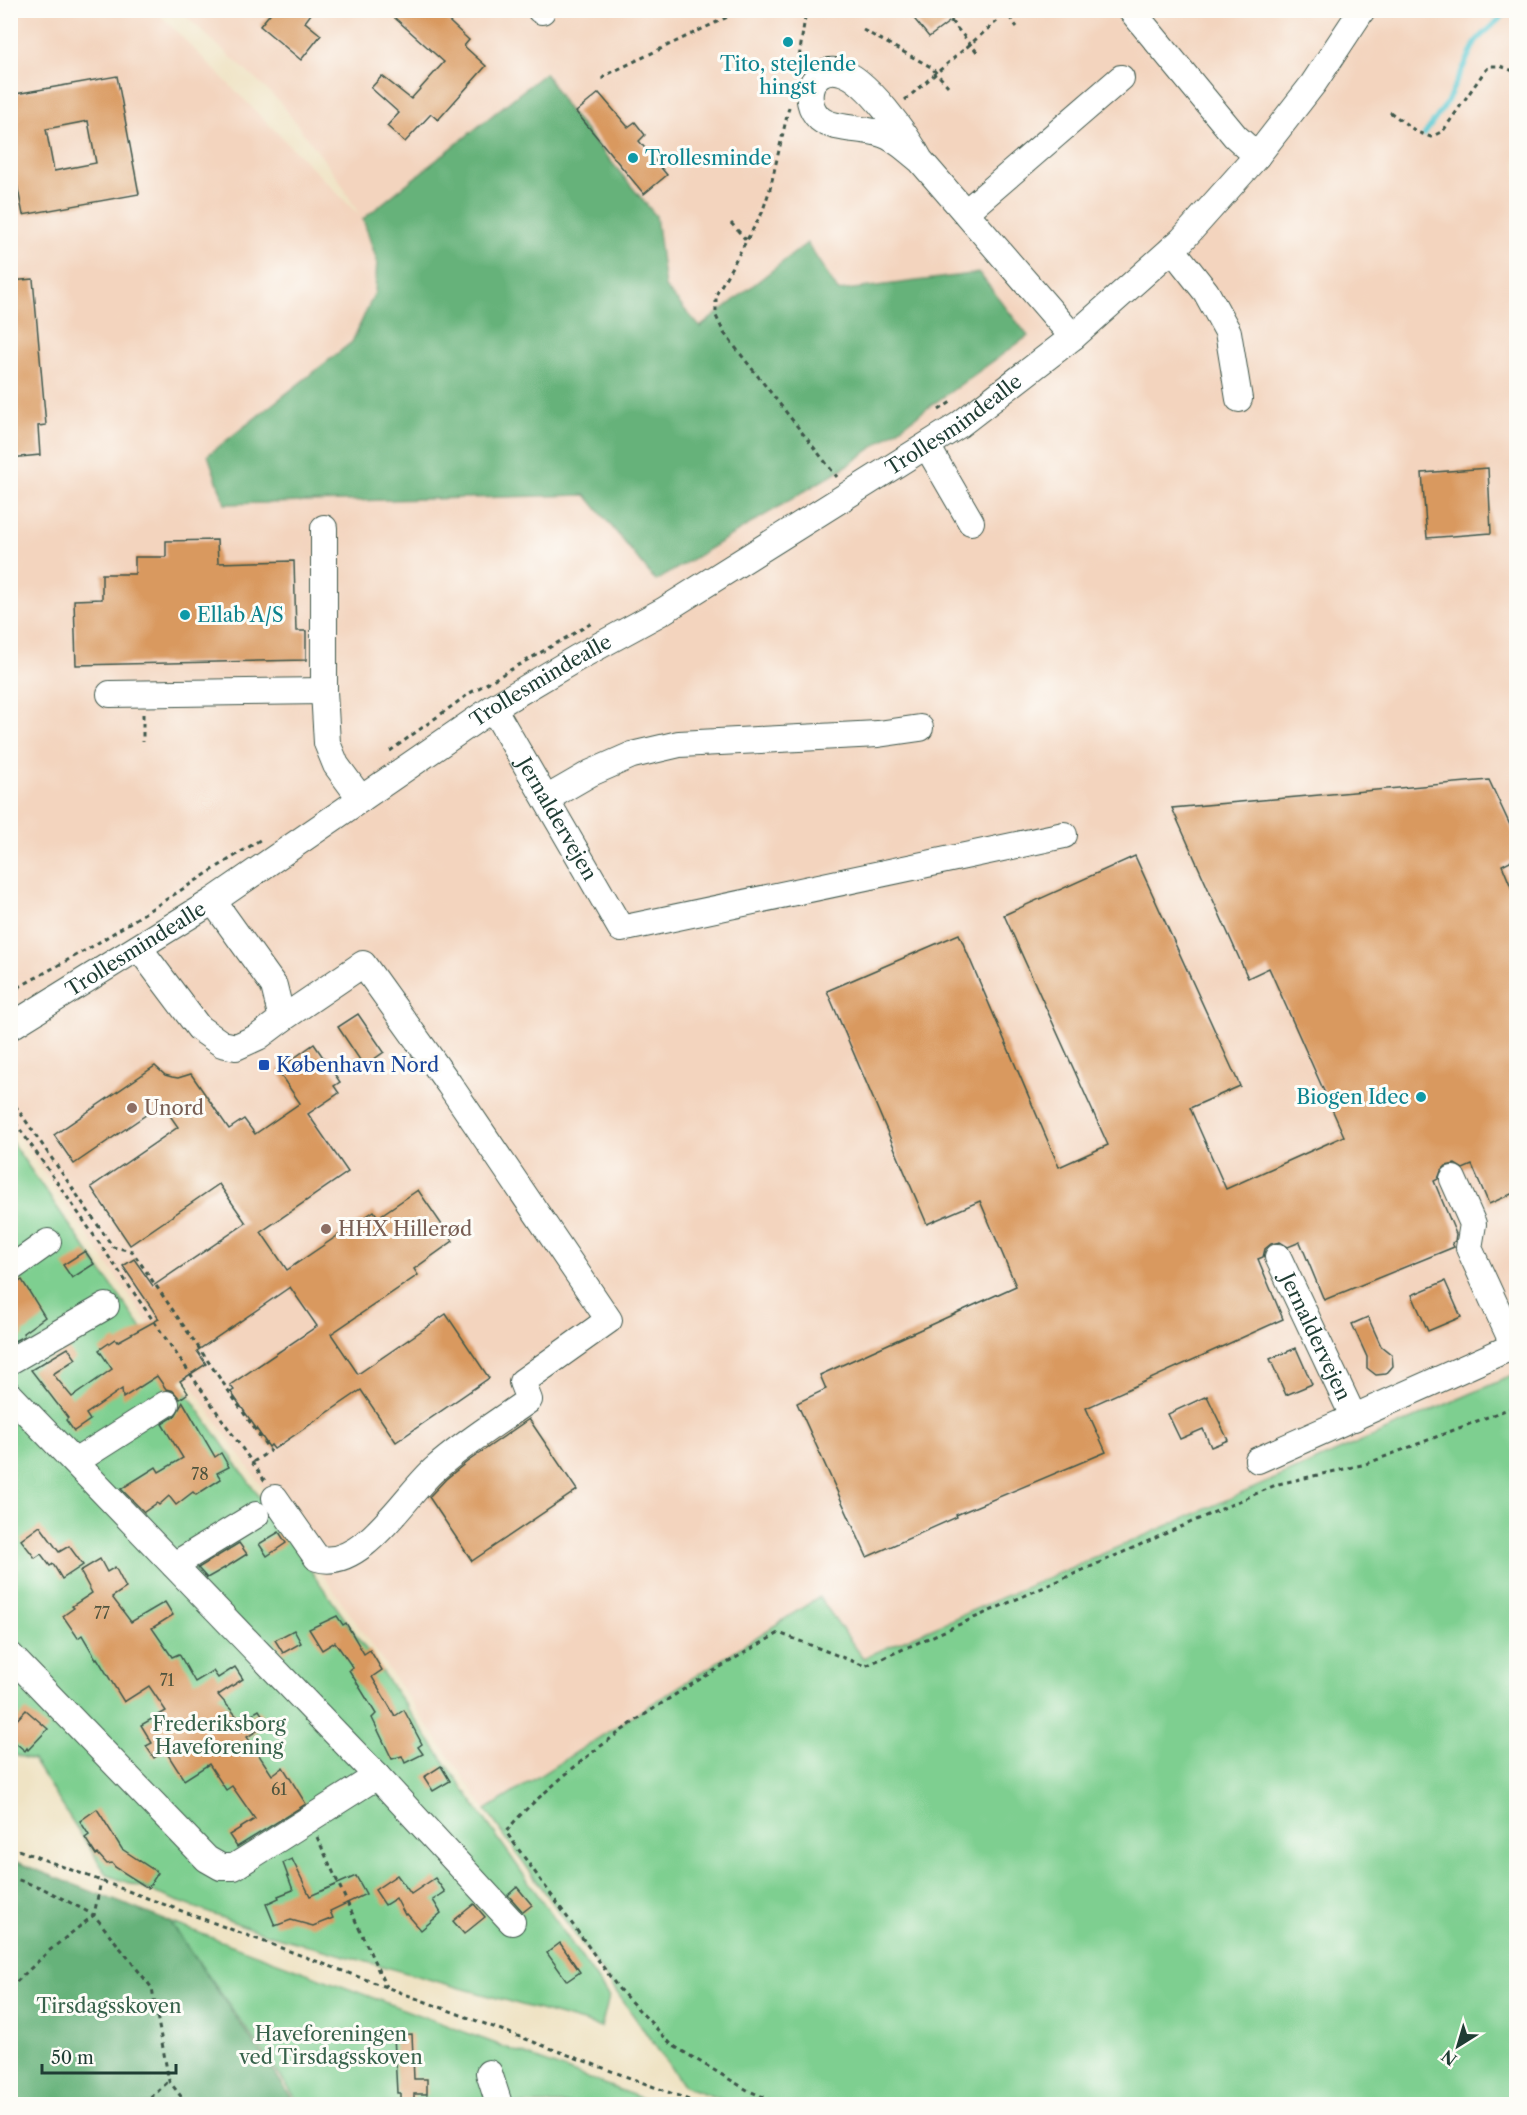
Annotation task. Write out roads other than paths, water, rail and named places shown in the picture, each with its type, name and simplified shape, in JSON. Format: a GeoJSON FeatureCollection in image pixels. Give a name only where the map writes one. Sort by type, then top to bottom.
{"type":"FeatureCollection","features":[{"type":"Feature","properties":{"kind":"street"},"geometry":{"type":"LineString","coordinates":[[1131,10],[1235,136],[1257,156]]}},
{"type":"Feature","properties":{"kind":"street","name":"Trollesmindealle"},"geometry":{"type":"LineString","coordinates":[[10,1027],[213,901],[493,708],[663,611],[959,425],[1073,337],[1172,249],[1257,156],[1313,84],[1362,10]]}},
{"type":"Feature","properties":{"kind":"street"},"geometry":{"type":"LineString","coordinates":[[966,212],[1121,78]]}},
{"type":"Feature","properties":{"kind":"street"},"geometry":{"type":"LineString","coordinates":[[920,160],[1073,337]]}},
{"type":"Feature","properties":{"kind":"street"},"geometry":{"type":"LineString","coordinates":[[1172,249],[1206,292],[1228,332],[1239,399]]}},
{"type":"Feature","properties":{"kind":"street"},"geometry":{"type":"LineString","coordinates":[[927,446],[971,522]]}},
{"type":"Feature","properties":{"kind":"street"},"geometry":{"type":"LineString","coordinates":[[324,528],[324,691],[327,743],[336,765],[361,799]]}},
{"type":"Feature","properties":{"kind":"street"},"geometry":{"type":"LineString","coordinates":[[110,694],[324,691]]}},
{"type":"Feature","properties":{"kind":"street","name":"Jernaldervejen"},"geometry":{"type":"LineString","coordinates":[[493,708],[621,929],[1064,835]]}},
{"type":"Feature","properties":{"kind":"street"},"geometry":{"type":"LineString","coordinates":[[546,799],[591,773],[632,755],[679,744],[878,734],[920,728]]}},
{"type":"Feature","properties":{"kind":"street"},"geometry":{"type":"LineString","coordinates":[[213,901],[274,986],[282,1019]]}},
{"type":"Feature","properties":{"kind":"street"},"geometry":{"type":"LineString","coordinates":[[139,948],[199,1028],[222,1044],[236,1047],[258,1037],[363,964],[449,1084],[609,1320],[522,1382],[529,1400],[435,1468],[401,1508],[364,1544],[340,1559],[326,1561],[317,1558],[275,1498]]}},
{"type":"Feature","properties":{"kind":"street","name":"Jernaldervejen"},"geometry":{"type":"LineString","coordinates":[[1258,1460],[1516,1346],[1469,1248],[1473,1224],[1453,1179]]}},
{"type":"Feature","properties":{"kind":"street"},"geometry":{"type":"LineString","coordinates":[[10,1269],[48,1242]]}},
{"type":"Feature","properties":{"kind":"street","name":"Jernaldervejen"},"geometry":{"type":"LineString","coordinates":[[1278,1257],[1354,1418]]}},
{"type":"Feature","properties":{"kind":"street"},"geometry":{"type":"LineString","coordinates":[[10,1361],[106,1306]]}},
{"type":"Feature","properties":{"kind":"street"},"geometry":{"type":"LineString","coordinates":[[10,1395],[377,1776],[512,1922]]}},
{"type":"Feature","properties":{"kind":"street"},"geometry":{"type":"LineString","coordinates":[[75,1462],[166,1404]]}},
{"type":"Feature","properties":{"kind":"street"},"geometry":{"type":"LineString","coordinates":[[174,1565],[256,1515]]}},
{"type":"Feature","properties":{"kind":"street"},"geometry":{"type":"LineString","coordinates":[[10,1655],[207,1859],[221,1867],[234,1867],[377,1776]]}},
{"type":"Feature","properties":{"kind":"street"},"geometry":{"type":"LineString","coordinates":[[489,2073],[499,2104]]}},
{"type":"Feature","properties":{"kind":"waterway"},"geometry":{"type":"LineString","coordinates":[[1424,135],[1446,104],[1476,41],[1503,16],[1504,10]]}},
{"type":"Feature","properties":{"kind":"place","name":"Tito, stejlende hingst"},"geometry":{"type":"Point","coordinates":[788,42]}},
{"type":"Feature","properties":{"kind":"place","name":"Trollesminde"},"geometry":{"type":"Point","coordinates":[633,158]}},
{"type":"Feature","properties":{"kind":"place","name":"Ellab A/S"},"geometry":{"type":"Point","coordinates":[185,615]}},
{"type":"Feature","properties":{"kind":"place","name":"København Nord"},"geometry":{"type":"Point","coordinates":[264,1065]}},
{"type":"Feature","properties":{"kind":"place","name":"Biogen Idec"},"geometry":{"type":"Point","coordinates":[1421,1097]}},
{"type":"Feature","properties":{"kind":"place","name":"Unord"},"geometry":{"type":"Point","coordinates":[132,1108]}},
{"type":"Feature","properties":{"kind":"place","name":"HHX Hillerød"},"geometry":{"type":"Point","coordinates":[326,1229]}},
{"type":"Feature","properties":{"kind":"park label","name":"Frederiksborg Haveforening"},"geometry":{"type":"Point","coordinates":[219,1736]}},
{"type":"Feature","properties":{"kind":"park label","name":"Tirsdagsskoven"},"geometry":{"type":"Point","coordinates":[109,2006]}},
{"type":"Feature","properties":{"kind":"park label","name":"Haveforeningen ved Tirsdagsskoven"},"geometry":{"type":"Point","coordinates":[331,2046]}}]}
